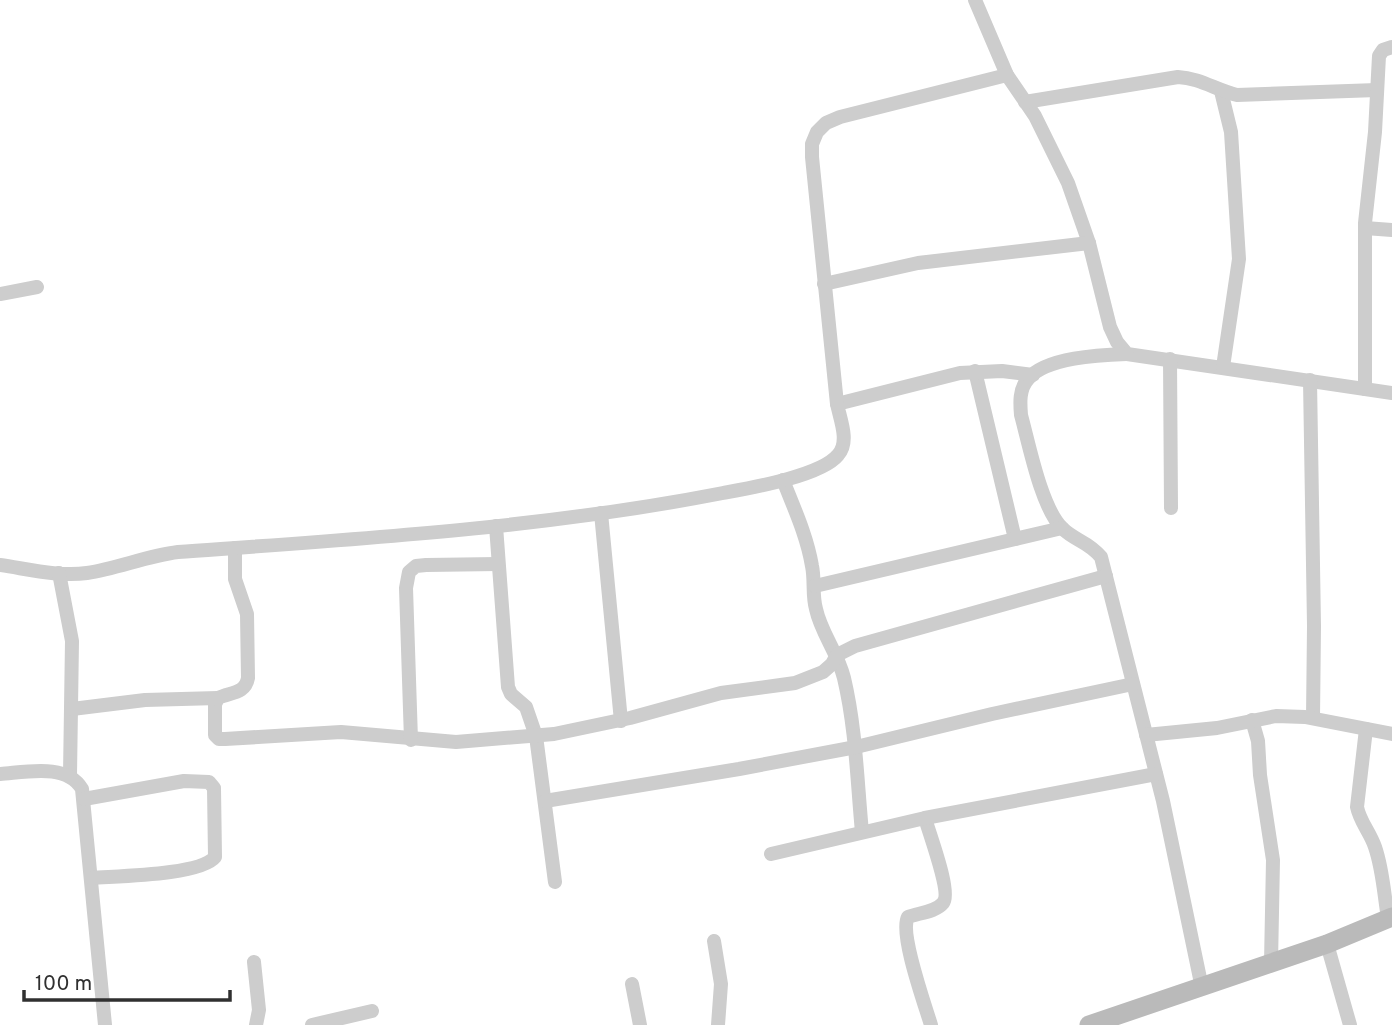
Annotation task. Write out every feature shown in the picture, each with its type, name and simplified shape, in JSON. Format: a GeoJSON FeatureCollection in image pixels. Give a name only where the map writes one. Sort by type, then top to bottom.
{"type":"FeatureCollection","features":[{"type":"Feature","properties":{"kind":"main road"},"geometry":{"type":"LineString","coordinates":[[1088,1025],[1120,1020],[1327,944],[1390,917]]}},
{"type":"Feature","properties":{"kind":"street"},"geometry":{"type":"LineString","coordinates":[[975,0],[1007,75],[1049,141],[1068,183],[1089,243],[1110,327],[1127,354]]}},
{"type":"Feature","properties":{"kind":"street"},"geometry":{"type":"LineString","coordinates":[[1365,389],[1364,228],[1379,56],[1392,47]]}},
{"type":"Feature","properties":{"kind":"street"},"geometry":{"type":"LineString","coordinates":[[0,565],[59,573],[87,573],[178,552],[368,539],[496,526],[705,497],[783,480],[829,463],[843,448],[844,435],[837,404],[812,157],[812,144],[817,132],[826,123],[855,113],[1007,75]]}},
{"type":"Feature","properties":{"kind":"street"},"geometry":{"type":"LineString","coordinates":[[1025,102],[1178,77],[1201,80],[1221,91],[1237,95],[1377,90]]}},
{"type":"Feature","properties":{"kind":"street"},"geometry":{"type":"LineString","coordinates":[[1221,91],[1231,132],[1239,239],[1237,279],[1223,367]]}},
{"type":"Feature","properties":{"kind":"street"},"geometry":{"type":"LineString","coordinates":[[1364,228],[1392,230]]}},
{"type":"Feature","properties":{"kind":"street"},"geometry":{"type":"LineString","coordinates":[[824,284],[919,263],[1089,243]]}},
{"type":"Feature","properties":{"kind":"street"},"geometry":{"type":"LineString","coordinates":[[0,295],[37,287]]}},
{"type":"Feature","properties":{"kind":"street"},"geometry":{"type":"LineString","coordinates":[[1202,988],[1156,774],[1101,557],[1092,546],[1062,528],[1051,514],[1021,415],[1020,399],[1023,388],[1029,377],[1043,369],[1079,358],[1127,354],[1392,393]]}},
{"type":"Feature","properties":{"kind":"street"},"geometry":{"type":"LineString","coordinates":[[1170,359],[1171,508]]}},
{"type":"Feature","properties":{"kind":"street"},"geometry":{"type":"LineString","coordinates":[[837,404],[975,371],[1033,375]]}},
{"type":"Feature","properties":{"kind":"street"},"geometry":{"type":"LineString","coordinates":[[975,371],[1015,539]]}},
{"type":"Feature","properties":{"kind":"street"},"geometry":{"type":"LineString","coordinates":[[1310,380],[1313,718]]}},
{"type":"Feature","properties":{"kind":"street"},"geometry":{"type":"LineString","coordinates":[[783,480],[809,552],[815,586],[815,606],[837,655],[851,709],[862,832]]}},
{"type":"Feature","properties":{"kind":"street"},"geometry":{"type":"LineString","coordinates":[[601,513],[621,721]]}},
{"type":"Feature","properties":{"kind":"street"},"geometry":{"type":"LineString","coordinates":[[496,526],[508,687],[511,694],[526,707],[536,736],[555,882]]}},
{"type":"Feature","properties":{"kind":"street"},"geometry":{"type":"LineString","coordinates":[[815,586],[1062,528]]}},
{"type":"Feature","properties":{"kind":"street"},"geometry":{"type":"LineString","coordinates":[[72,709],[145,700],[218,698],[242,691],[247,686],[248,678],[247,614],[236,579],[235,548]]}},
{"type":"Feature","properties":{"kind":"street"},"geometry":{"type":"LineString","coordinates":[[411,740],[406,589],[409,572],[416,566],[425,565],[498,564]]}},
{"type":"Feature","properties":{"kind":"street"},"geometry":{"type":"LineString","coordinates":[[59,573],[72,641],[71,775]]}},
{"type":"Feature","properties":{"kind":"street"},"geometry":{"type":"LineString","coordinates":[[218,698],[214,719],[215,735],[219,739],[341,732],[456,742],[536,736],[621,721],[711,695],[795,682],[822,672],[832,664],[837,655],[855,646],[1106,576]]}},
{"type":"Feature","properties":{"kind":"street"},"geometry":{"type":"LineString","coordinates":[[545,801],[856,747],[1133,684]]}},
{"type":"Feature","properties":{"kind":"street"},"geometry":{"type":"LineString","coordinates":[[1146,735],[1217,728],[1276,716],[1313,718],[1392,734]]}},
{"type":"Feature","properties":{"kind":"street"},"geometry":{"type":"LineString","coordinates":[[1252,720],[1258,741],[1260,775],[1273,860],[1271,963]]}},
{"type":"Feature","properties":{"kind":"street"},"geometry":{"type":"LineString","coordinates":[[1366,729],[1357,807],[1359,818],[1372,837],[1379,860],[1390,917]]}},
{"type":"Feature","properties":{"kind":"street"},"geometry":{"type":"LineString","coordinates":[[0,774],[60,772],[71,775],[77,780],[85,799],[105,1025]]}},
{"type":"Feature","properties":{"kind":"street"},"geometry":{"type":"LineString","coordinates":[[771,854],[925,818],[1156,774]]}},
{"type":"Feature","properties":{"kind":"street"},"geometry":{"type":"LineString","coordinates":[[85,799],[184,781],[209,782],[214,788],[215,857],[210,863],[184,869],[92,878]]}},
{"type":"Feature","properties":{"kind":"street"},"geometry":{"type":"LineString","coordinates":[[925,818],[946,898],[943,904],[908,918],[905,923],[907,940],[932,1025]]}},
{"type":"Feature","properties":{"kind":"street"},"geometry":{"type":"LineString","coordinates":[[714,941],[721,984],[718,1025]]}},
{"type":"Feature","properties":{"kind":"street"},"geometry":{"type":"LineString","coordinates":[[1327,944],[1350,1025]]}},
{"type":"Feature","properties":{"kind":"street"},"geometry":{"type":"LineString","coordinates":[[254,962],[258,1010],[256,1025]]}},
{"type":"Feature","properties":{"kind":"street"},"geometry":{"type":"LineString","coordinates":[[632,984],[640,1025]]}},
{"type":"Feature","properties":{"kind":"street"},"geometry":{"type":"LineString","coordinates":[[312,1025],[372,1011]]}}]}
